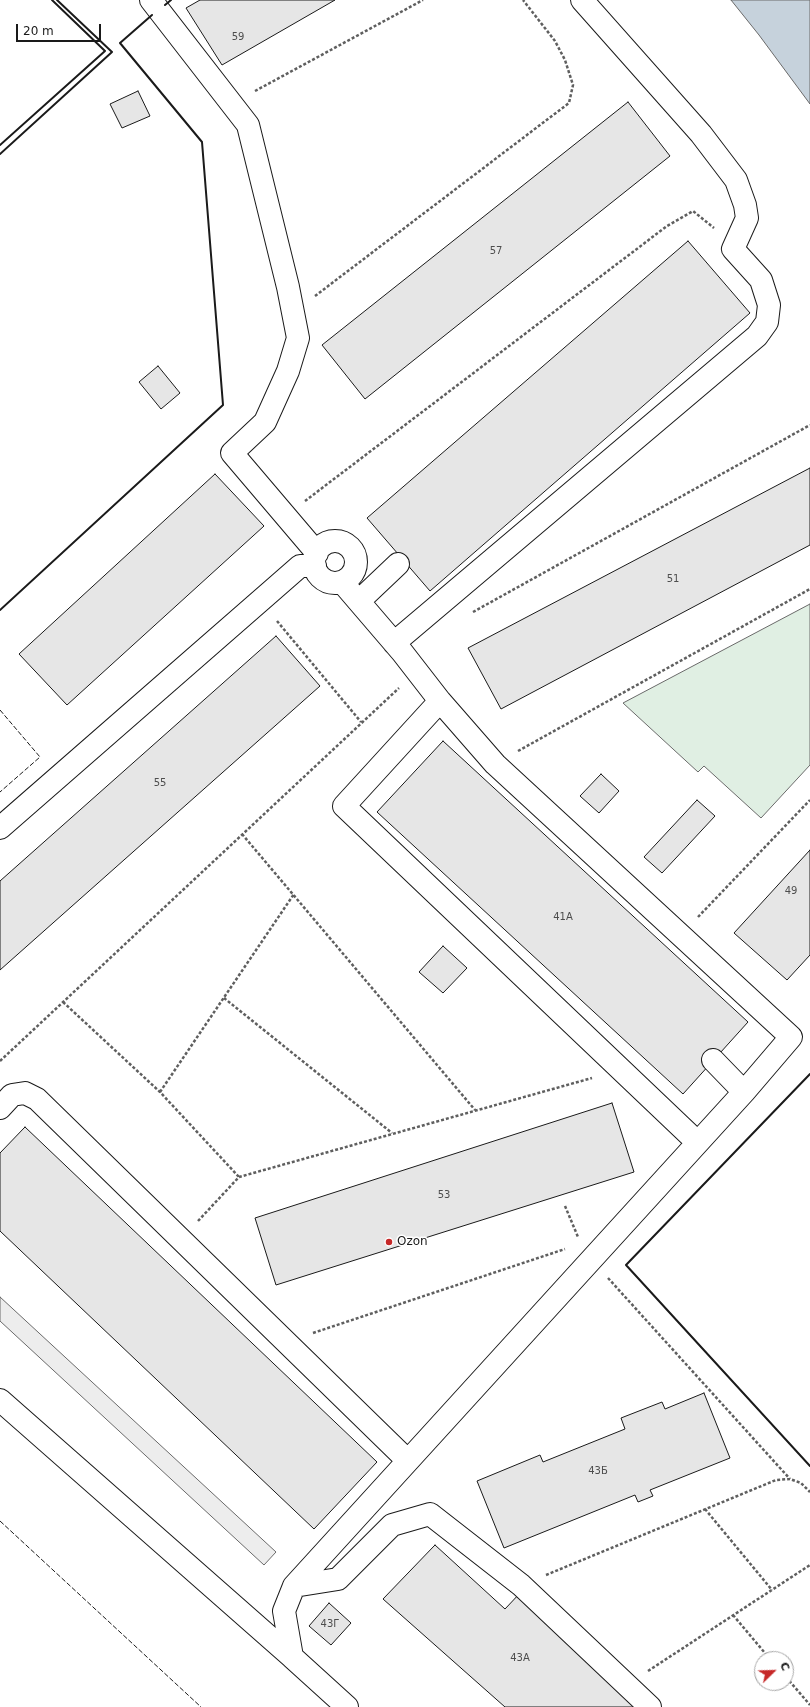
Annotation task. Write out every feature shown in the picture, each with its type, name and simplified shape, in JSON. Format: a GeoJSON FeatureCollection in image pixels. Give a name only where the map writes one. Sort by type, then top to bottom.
{"type":"FeatureCollection","features":[{"type":"Feature","properties":{"kind":"lane"},"geometry":{"type":"LineString","coordinates":[[0,828],[300,566],[316,560],[326,543],[333,541],[339,542],[351,548],[356,561],[356,567],[348,579],[342,582],[335,583],[322,578],[316,560],[285,516],[232,453],[265,422],[288,371],[298,338],[248,125],[151,0]]}},
{"type":"Feature","properties":{"kind":"lane"},"geometry":{"type":"LineString","coordinates":[[394,644],[757,336],[767,322],[769,306],[761,280],[733,249],[747,218],[745,205],[736,180],[701,134],[582,0]]}},
{"type":"Feature","properties":{"kind":"lane"},"geometry":{"type":"LineString","coordinates":[[359,601],[398,564]]}},
{"type":"Feature","properties":{"kind":"lane"},"geometry":{"type":"LineString","coordinates":[[292,1657],[284,1612],[294,1586],[407,1460],[586,1252],[698,1142],[744,1092],[791,1037],[495,764],[440,701],[342,582]]}},
{"type":"Feature","properties":{"kind":"lane"},"geometry":{"type":"LineString","coordinates":[[440,701],[344,806],[698,1142]]}},
{"type":"Feature","properties":{"kind":"lane"},"geometry":{"type":"LineString","coordinates":[[713,1060],[744,1092]]}},
{"type":"Feature","properties":{"kind":"lane"},"geometry":{"type":"LineString","coordinates":[[0,1108],[12,1095],[25,1093],[37,1099],[407,1460]]}},
{"type":"Feature","properties":{"kind":"lane"},"geometry":{"type":"LineString","coordinates":[[0,1400],[347,1707]]}},
{"type":"Feature","properties":{"kind":"lane"},"geometry":{"type":"LineString","coordinates":[[294,1586],[338,1579],[392,1525],[430,1514],[521,1585],[650,1707]]}},
{"type":"Feature","properties":{"kind":"path"},"geometry":{"type":"LineString","coordinates":[[231,104],[423,0]]}},
{"type":"Feature","properties":{"kind":"path"},"geometry":{"type":"LineString","coordinates":[[293,313],[569,103],[573,85],[566,60],[555,41],[523,0]]}},
{"type":"Feature","properties":{"kind":"path"},"geometry":{"type":"LineString","coordinates":[[285,516],[667,226],[693,212],[713,227],[733,249]]}},
{"type":"Feature","properties":{"kind":"path"},"geometry":{"type":"LineString","coordinates":[[471,614],[810,425]]}},
{"type":"Feature","properties":{"kind":"path"},"geometry":{"type":"LineString","coordinates":[[495,764],[810,589]]}},
{"type":"Feature","properties":{"kind":"path"},"geometry":{"type":"LineString","coordinates":[[260,601],[361,722]]}},
{"type":"Feature","properties":{"kind":"path"},"geometry":{"type":"LineString","coordinates":[[0,1061],[361,722],[417,672]]}},
{"type":"Feature","properties":{"kind":"path"},"geometry":{"type":"LineString","coordinates":[[681,934],[810,800]]}},
{"type":"Feature","properties":{"kind":"path"},"geometry":{"type":"LineString","coordinates":[[242,834],[475,1110]]}},
{"type":"Feature","properties":{"kind":"path"},"geometry":{"type":"LineString","coordinates":[[160,1092],[294,894]]}},
{"type":"Feature","properties":{"kind":"path"},"geometry":{"type":"LineString","coordinates":[[224,998],[392,1134]]}},
{"type":"Feature","properties":{"kind":"path"},"geometry":{"type":"LineString","coordinates":[[63,1002],[160,1092],[239,1177]]}},
{"type":"Feature","properties":{"kind":"path"},"geometry":{"type":"LineString","coordinates":[[180,1239],[239,1177],[621,1069]]}},
{"type":"Feature","properties":{"kind":"path"},"geometry":{"type":"LineString","coordinates":[[565,1206],[586,1252],[790,1479]]}},
{"type":"Feature","properties":{"kind":"path"},"geometry":{"type":"LineString","coordinates":[[286,1342],[586,1252]]}},
{"type":"Feature","properties":{"kind":"path"},"geometry":{"type":"LineString","coordinates":[[521,1585],[776,1480],[790,1479],[801,1483],[810,1492]]}},
{"type":"Feature","properties":{"kind":"path"},"geometry":{"type":"LineString","coordinates":[[704,1509],[772,1590]]}},
{"type":"Feature","properties":{"kind":"path"},"geometry":{"type":"LineString","coordinates":[[627,1685],[810,1565]]}},
{"type":"Feature","properties":{"kind":"path"},"geometry":{"type":"LineString","coordinates":[[733,1615],[763,1651]]}},
{"type":"Feature","properties":{"kind":"path"},"geometry":{"type":"LineString","coordinates":[[794,1686],[810,1705]]}},
{"type":"Feature","properties":{"kind":"green space"},"geometry":{"type":"Polygon","coordinates":[[[810,604],[810,765],[761,818],[704,766],[698,772],[623,703],[810,604]]]}},
{"type":"Feature","properties":{"kind":"shaded area"},"geometry":{"type":"Polygon","coordinates":[[[731,0],[810,0],[810,104],[759,35],[731,0]]]}},
{"type":"Feature","properties":{"kind":"shaded area"},"geometry":{"type":"Polygon","coordinates":[[[0,1297],[276,1552],[264,1565],[0,1321],[0,1297]]]}},
{"type":"Feature","properties":{"kind":"building"},"geometry":{"type":"Polygon","coordinates":[[[200,0],[335,0],[222,65],[186,8],[200,0]]]}},
{"type":"Feature","properties":{"kind":"building"},"geometry":{"type":"Polygon","coordinates":[[[138,91],[150,116],[122,128],[110,104],[138,91]]]}},
{"type":"Feature","properties":{"kind":"building"},"geometry":{"type":"Polygon","coordinates":[[[628,102],[670,156],[365,399],[322,345],[628,102]]]}},
{"type":"Feature","properties":{"kind":"building"},"geometry":{"type":"Polygon","coordinates":[[[688,241],[750,313],[430,591],[367,518],[688,241]]]}},
{"type":"Feature","properties":{"kind":"building"},"geometry":{"type":"Polygon","coordinates":[[[158,366],[180,393],[161,409],[139,382],[158,366]]]}},
{"type":"Feature","properties":{"kind":"building"},"geometry":{"type":"Polygon","coordinates":[[[810,468],[810,545],[501,709],[468,648],[810,468]]]}},
{"type":"Feature","properties":{"kind":"building"},"geometry":{"type":"Polygon","coordinates":[[[215,474],[264,526],[67,705],[19,654],[215,474]]]}},
{"type":"Feature","properties":{"kind":"building"},"geometry":{"type":"Polygon","coordinates":[[[276,636],[320,686],[0,970],[0,881],[276,636]]]}},
{"type":"Feature","properties":{"kind":"building"},"geometry":{"type":"Polygon","coordinates":[[[443,741],[748,1022],[683,1094],[377,812],[443,741]]]}},
{"type":"Feature","properties":{"kind":"building"},"geometry":{"type":"Polygon","coordinates":[[[601,774],[619,791],[599,813],[580,796],[601,774]]]}},
{"type":"Feature","properties":{"kind":"building"},"geometry":{"type":"Polygon","coordinates":[[[697,800],[715,816],[662,873],[644,857],[697,800]]]}},
{"type":"Feature","properties":{"kind":"building"},"geometry":{"type":"Polygon","coordinates":[[[810,850],[810,955],[787,980],[734,933],[810,850]]]}},
{"type":"Feature","properties":{"kind":"building"},"geometry":{"type":"Polygon","coordinates":[[[443,946],[467,968],[443,993],[419,972],[443,946]]]}},
{"type":"Feature","properties":{"kind":"building"},"geometry":{"type":"Polygon","coordinates":[[[612,1103],[634,1172],[276,1285],[255,1218],[612,1103]]]}},
{"type":"Feature","properties":{"kind":"building"},"geometry":{"type":"Polygon","coordinates":[[[25,1127],[377,1462],[314,1529],[0,1231],[0,1153],[25,1127]]]}},
{"type":"Feature","properties":{"kind":"building"},"geometry":{"type":"Polygon","coordinates":[[[704,1393],[730,1458],[650,1490],[653,1496],[638,1502],[635,1495],[504,1548],[477,1481],[540,1455],[543,1462],[625,1429],[621,1418],[662,1402],[665,1409],[704,1393]]]}},
{"type":"Feature","properties":{"kind":"building"},"geometry":{"type":"Polygon","coordinates":[[[435,1545],[505,1609],[521,1592],[641,1707],[505,1707],[383,1599],[435,1545]]]}},
{"type":"Feature","properties":{"kind":"building"},"geometry":{"type":"Polygon","coordinates":[[[329,1603],[351,1623],[331,1645],[309,1626],[329,1603]]]}},
{"type":"Feature","properties":{"kind":"fence"},"geometry":{"type":"LineString","coordinates":[[0,710],[40,757],[0,792]]}},
{"type":"Feature","properties":{"kind":"fence"},"geometry":{"type":"LineString","coordinates":[[0,1521],[201,1707]]}},
{"type":"Feature","properties":{"kind":"wall"},"geometry":{"type":"LineString","coordinates":[[0,145],[105,51],[52,0]]}},
{"type":"Feature","properties":{"kind":"wall"},"geometry":{"type":"LineString","coordinates":[[0,154],[112,52],[57,0]]}},
{"type":"Feature","properties":{"kind":"wall"},"geometry":{"type":"LineString","coordinates":[[165,5],[171,0]]}},
{"type":"Feature","properties":{"kind":"wall"},"geometry":{"type":"LineString","coordinates":[[0,610],[223,405],[202,142],[120,43],[152,15]]}},
{"type":"Feature","properties":{"kind":"wall"},"geometry":{"type":"LineString","coordinates":[[810,1074],[626,1265],[810,1466]]}},
{"type":"Feature","properties":{"kind":"place","name":"Ozon"},"geometry":{"type":"Point","coordinates":[389,1242]}}]}
